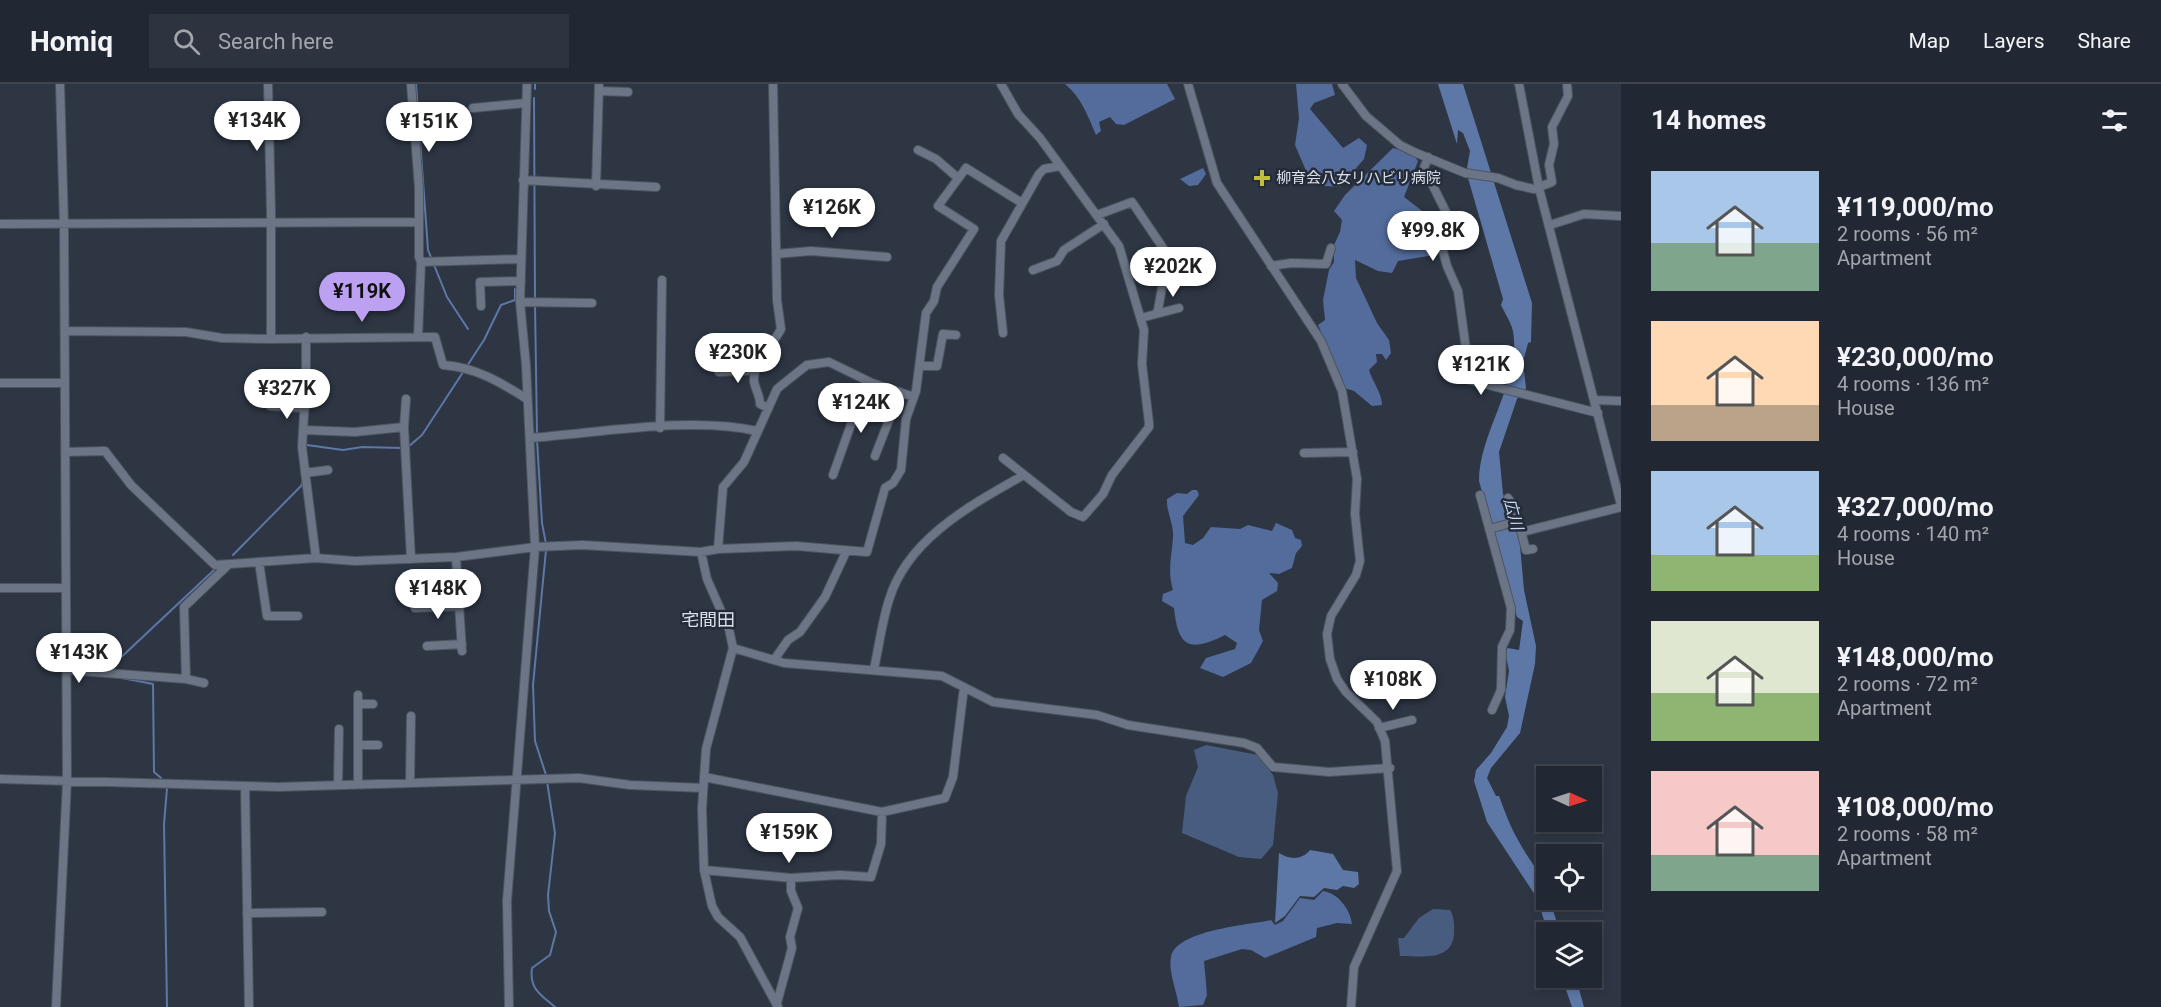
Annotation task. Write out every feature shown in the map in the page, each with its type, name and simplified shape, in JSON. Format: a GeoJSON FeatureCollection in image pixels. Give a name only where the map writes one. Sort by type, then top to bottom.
{"type":"FeatureCollection","features":[{"type":"Feature","properties":{"kind":"street"},"geometry":{"type":"LineString","coordinates":[[56,1007],[67,781],[64,224],[60,84]]}},
{"type":"Feature","properties":{"kind":"street"},"geometry":{"type":"LineString","coordinates":[[268,84],[270,339]]}},
{"type":"Feature","properties":{"kind":"street"},"geometry":{"type":"LineString","coordinates":[[411,84],[419,188],[417,222],[421,262],[418,337]]}},
{"type":"Feature","properties":{"kind":"street"},"geometry":{"type":"LineString","coordinates":[[509,1007],[507,901],[538,547],[520,302],[527,84]]}},
{"type":"Feature","properties":{"kind":"street"},"geometry":{"type":"LineString","coordinates":[[768,408],[760,404],[760,394],[754,383],[755,370],[781,329],[776,254],[773,84]]}},
{"type":"Feature","properties":{"kind":"street"},"geometry":{"type":"LineString","coordinates":[[1001,84],[1018,114],[1098,215],[1119,246],[1141,318],[1145,348],[1142,364],[1149,427],[1112,475],[1103,494],[1083,517],[1071,512],[1022,476],[1003,458]]}},
{"type":"Feature","properties":{"kind":"street"},"geometry":{"type":"LineString","coordinates":[[1188,84],[1217,183],[1321,341],[1342,391],[1353,452],[1357,479],[1355,514],[1360,561],[1356,575],[1331,616],[1327,634],[1330,659],[1337,679],[1379,728],[1385,741],[1390,768],[1396,871],[1354,967],[1351,1007]]}},
{"type":"Feature","properties":{"kind":"street"},"geometry":{"type":"LineString","coordinates":[[1342,84],[1366,116],[1407,149],[1465,173],[1539,188],[1552,182],[1549,165],[1554,144],[1552,127],[1568,96],[1567,84]]}},
{"type":"Feature","properties":{"kind":"street"},"geometry":{"type":"LineString","coordinates":[[1519,84],[1539,188],[1621,506],[1522,532]]}},
{"type":"Feature","properties":{"kind":"street"},"geometry":{"type":"LineString","coordinates":[[596,186],[599,88],[628,92]]}},
{"type":"Feature","properties":{"kind":"street"},"geometry":{"type":"LineString","coordinates":[[473,108],[526,103]]}},
{"type":"Feature","properties":{"kind":"street"},"geometry":{"type":"LineString","coordinates":[[918,150],[936,159],[958,178]]}},
{"type":"Feature","properties":{"kind":"street"},"geometry":{"type":"LineString","coordinates":[[1428,158],[1425,168],[1446,212],[1445,223],[1437,229],[1447,266],[1458,291],[1466,349],[1465,379],[1598,414]]}},
{"type":"Feature","properties":{"kind":"street"},"geometry":{"type":"LineString","coordinates":[[1003,333],[1000,247],[1031,184],[1044,169],[1060,166]]}},
{"type":"Feature","properties":{"kind":"street"},"geometry":{"type":"LineString","coordinates":[[65,452],[105,451],[131,485],[215,565],[316,558],[355,561],[456,557],[538,547],[582,545],[701,552],[718,549],[796,546],[867,552],[885,488],[893,483],[901,470],[906,419],[914,397],[920,366],[926,313],[934,301],[937,287],[974,229],[938,207],[966,168],[1022,203]]}},
{"type":"Feature","properties":{"kind":"street"},"geometry":{"type":"LineString","coordinates":[[524,180],[596,186],[656,187]]}},
{"type":"Feature","properties":{"kind":"street"},"geometry":{"type":"LineString","coordinates":[[1098,215],[1132,202],[1163,248],[1165,261],[1156,314]]}},
{"type":"Feature","properties":{"kind":"street"},"geometry":{"type":"LineString","coordinates":[[1550,225],[1584,214],[1621,216]]}},
{"type":"Feature","properties":{"kind":"street"},"geometry":{"type":"LineString","coordinates":[[0,224],[417,222]]}},
{"type":"Feature","properties":{"kind":"street"},"geometry":{"type":"LineString","coordinates":[[1033,270],[1057,261],[1064,250],[1104,224]]}},
{"type":"Feature","properties":{"kind":"street"},"geometry":{"type":"LineString","coordinates":[[1271,266],[1291,263],[1326,264],[1331,248]]}},
{"type":"Feature","properties":{"kind":"street"},"geometry":{"type":"LineString","coordinates":[[776,254],[811,251],[887,257]]}},
{"type":"Feature","properties":{"kind":"street"},"geometry":{"type":"LineString","coordinates":[[421,262],[521,259]]}},
{"type":"Feature","properties":{"kind":"street"},"geometry":{"type":"LineString","coordinates":[[1165,261],[1183,262]]}},
{"type":"Feature","properties":{"kind":"street"},"geometry":{"type":"LineString","coordinates":[[660,428],[662,280]]}},
{"type":"Feature","properties":{"kind":"street"},"geometry":{"type":"LineString","coordinates":[[481,306],[480,282],[521,282]]}},
{"type":"Feature","properties":{"kind":"street"},"geometry":{"type":"LineString","coordinates":[[520,302],[592,303]]}},
{"type":"Feature","properties":{"kind":"street"},"geometry":{"type":"LineString","coordinates":[[1141,318],[1179,308]]}},
{"type":"Feature","properties":{"kind":"street"},"geometry":{"type":"LineString","coordinates":[[65,331],[186,332],[222,338],[270,339],[435,337],[443,364],[464,366],[497,380],[527,399]]}},
{"type":"Feature","properties":{"kind":"street"},"geometry":{"type":"LineString","coordinates":[[920,366],[937,366],[943,334],[956,335]]}},
{"type":"Feature","properties":{"kind":"street"},"geometry":{"type":"LineString","coordinates":[[306,338],[305,473],[316,558]]}},
{"type":"Feature","properties":{"kind":"street"},"geometry":{"type":"LineString","coordinates":[[718,549],[723,487],[744,462],[777,389],[807,365],[829,362],[872,383],[914,397]]}},
{"type":"Feature","properties":{"kind":"street"},"geometry":{"type":"LineString","coordinates":[[719,372],[755,370]]}},
{"type":"Feature","properties":{"kind":"street"},"geometry":{"type":"LineString","coordinates":[[0,383],[65,383]]}},
{"type":"Feature","properties":{"kind":"street"},"geometry":{"type":"LineString","coordinates":[[833,475],[865,385]]}},
{"type":"Feature","properties":{"kind":"street"},"geometry":{"type":"LineString","coordinates":[[875,456],[900,392]]}},
{"type":"Feature","properties":{"kind":"street"},"geometry":{"type":"LineString","coordinates":[[406,399],[404,427],[411,559]]}},
{"type":"Feature","properties":{"kind":"street"},"geometry":{"type":"LineString","coordinates":[[1594,400],[1621,401]]}},
{"type":"Feature","properties":{"kind":"street"},"geometry":{"type":"LineString","coordinates":[[270,406],[305,408]]}},
{"type":"Feature","properties":{"kind":"street"},"geometry":{"type":"LineString","coordinates":[[1148,411],[1158,412]]}},
{"type":"Feature","properties":{"kind":"street"},"geometry":{"type":"LineString","coordinates":[[530,438],[732,425],[757,431]]}},
{"type":"Feature","properties":{"kind":"street"},"geometry":{"type":"LineString","coordinates":[[304,430],[354,432],[404,427]]}},
{"type":"Feature","properties":{"kind":"street"},"geometry":{"type":"LineString","coordinates":[[1304,453],[1353,452]]}},
{"type":"Feature","properties":{"kind":"street"},"geometry":{"type":"LineString","coordinates":[[305,473],[328,470]]}},
{"type":"Feature","properties":{"kind":"street"},"geometry":{"type":"LineString","coordinates":[[874,669],[889,599],[904,569],[944,524],[1022,476]]}},
{"type":"Feature","properties":{"kind":"street"},"geometry":{"type":"LineString","coordinates":[[1480,495],[1510,608],[1510,630],[1502,647],[1501,690],[1492,710]]}},
{"type":"Feature","properties":{"kind":"street"},"geometry":{"type":"LineString","coordinates":[[1508,498],[1515,508],[1526,550],[1533,549]]}},
{"type":"Feature","properties":{"kind":"street"},"geometry":{"type":"LineString","coordinates":[[1489,530],[1519,521]]}},
{"type":"Feature","properties":{"kind":"street"},"geometry":{"type":"LineString","coordinates":[[701,552],[707,579],[729,629],[733,648],[706,749],[703,788],[704,870],[712,906],[718,917],[740,937],[778,1005]]}},
{"type":"Feature","properties":{"kind":"street"},"geometry":{"type":"LineString","coordinates":[[774,660],[788,640],[800,632],[825,597],[846,552]]}},
{"type":"Feature","properties":{"kind":"street"},"geometry":{"type":"LineString","coordinates":[[432,648],[462,647],[456,557]]}},
{"type":"Feature","properties":{"kind":"street"},"geometry":{"type":"LineString","coordinates":[[259,562],[267,616],[298,616]]}},
{"type":"Feature","properties":{"kind":"street"},"geometry":{"type":"LineString","coordinates":[[186,679],[184,608],[228,565]]}},
{"type":"Feature","properties":{"kind":"street"},"geometry":{"type":"LineString","coordinates":[[0,588],[65,588]]}},
{"type":"Feature","properties":{"kind":"street"},"geometry":{"type":"LineString","coordinates":[[415,608],[460,606]]}},
{"type":"Feature","properties":{"kind":"street"},"geometry":{"type":"LineString","coordinates":[[733,648],[774,660],[814,667],[874,669],[942,676],[993,702],[1097,715],[1128,725],[1244,743],[1257,748],[1272,767],[1329,772],[1390,768]]}},
{"type":"Feature","properties":{"kind":"street"},"geometry":{"type":"LineString","coordinates":[[66,670],[122,673],[142,678],[186,679],[204,683]]}},
{"type":"Feature","properties":{"kind":"street"},"geometry":{"type":"LineString","coordinates":[[704,777],[882,812],[945,798],[953,777],[964,687]]}},
{"type":"Feature","properties":{"kind":"street"},"geometry":{"type":"LineString","coordinates":[[358,783],[358,699],[373,704]]}},
{"type":"Feature","properties":{"kind":"street"},"geometry":{"type":"LineString","coordinates":[[410,782],[411,716]]}},
{"type":"Feature","properties":{"kind":"street"},"geometry":{"type":"LineString","coordinates":[[1379,728],[1412,720]]}},
{"type":"Feature","properties":{"kind":"street"},"geometry":{"type":"LineString","coordinates":[[338,784],[339,729]]}},
{"type":"Feature","properties":{"kind":"street"},"geometry":{"type":"LineString","coordinates":[[358,745],[378,745]]}},
{"type":"Feature","properties":{"kind":"street"},"geometry":{"type":"LineString","coordinates":[[0,779],[244,786],[579,778],[630,784],[703,788]]}},
{"type":"Feature","properties":{"kind":"street"},"geometry":{"type":"LineString","coordinates":[[244,786],[249,1007]]}},
{"type":"Feature","properties":{"kind":"street"},"geometry":{"type":"LineString","coordinates":[[704,870],[791,879],[840,875],[871,877],[881,844],[882,812]]}},
{"type":"Feature","properties":{"kind":"street"},"geometry":{"type":"LineString","coordinates":[[778,1005],[792,948],[792,928],[798,908],[791,891],[791,879]]}},
{"type":"Feature","properties":{"kind":"street"},"geometry":{"type":"LineString","coordinates":[[248,913],[322,912]]}},
{"type":"Feature","properties":{"kind":"shaded area"},"geometry":{"type":"Polygon","coordinates":[[[1065,84],[1167,84],[1175,99],[1124,125],[1116,124],[1110,117],[1099,122],[1101,131],[1096,135],[1080,101],[1065,84]]]}},
{"type":"Feature","properties":{"kind":"shaded area"},"geometry":{"type":"Polygon","coordinates":[[[1296,84],[1332,84],[1335,95],[1314,103],[1310,109],[1343,148],[1359,138],[1367,145],[1364,159],[1340,187],[1325,186],[1310,180],[1295,145],[1299,118],[1296,84]]]}},
{"type":"Feature","properties":{"kind":"shaded area"},"geometry":{"type":"Polygon","coordinates":[[[1438,84],[1463,84],[1532,303],[1531,342],[1528,343],[1523,362],[1526,388],[1517,399],[1499,452],[1503,494],[1519,534],[1524,590],[1536,646],[1535,664],[1520,733],[1491,768],[1487,778],[1496,796],[1499,796],[1515,835],[1536,870],[1536,896],[1487,822],[1474,781],[1476,770],[1491,753],[1507,727],[1509,716],[1505,697],[1509,671],[1505,650],[1508,648],[1519,650],[1523,621],[1517,617],[1479,481],[1486,444],[1511,368],[1514,350],[1513,331],[1501,305],[1503,299],[1468,178],[1470,151],[1463,133],[1458,130],[1457,144],[1438,84]]]}},
{"type":"Feature","properties":{"kind":"shaded area"},"geometry":{"type":"Polygon","coordinates":[[[1393,148],[1413,154],[1418,161],[1404,197],[1430,217],[1437,248],[1434,255],[1398,261],[1392,273],[1378,271],[1355,260],[1356,278],[1377,323],[1389,340],[1391,353],[1386,360],[1382,354],[1376,354],[1377,362],[1369,370],[1381,396],[1382,405],[1372,406],[1354,391],[1344,388],[1318,325],[1325,320],[1323,300],[1329,270],[1334,262],[1334,245],[1342,220],[1334,211],[1345,195],[1393,148]]]}},
{"type":"Feature","properties":{"kind":"shaded area"},"geometry":{"type":"Polygon","coordinates":[[[1203,168],[1206,174],[1198,185],[1189,186],[1180,179],[1203,168]]]}},
{"type":"Feature","properties":{"kind":"shaded area"},"geometry":{"type":"Polygon","coordinates":[[[1192,490],[1197,490],[1199,495],[1183,516],[1185,543],[1193,545],[1203,538],[1211,527],[1240,529],[1248,525],[1272,531],[1276,523],[1292,530],[1295,538],[1301,540],[1302,546],[1296,553],[1292,568],[1279,574],[1269,573],[1278,583],[1277,591],[1262,600],[1259,630],[1263,641],[1251,663],[1223,677],[1200,668],[1206,658],[1235,649],[1237,643],[1225,635],[1202,644],[1188,643],[1179,631],[1174,608],[1162,601],[1163,594],[1173,590],[1170,570],[1173,532],[1167,499],[1177,493],[1187,494],[1192,490]]]}},
{"type":"Feature","properties":{"kind":"shaded area"},"geometry":{"type":"Polygon","coordinates":[[[1206,745],[1258,755],[1273,775],[1278,793],[1273,845],[1261,859],[1239,857],[1182,833],[1186,796],[1198,767],[1194,750],[1206,745]]]}},
{"type":"Feature","properties":{"kind":"shaded area"},"geometry":{"type":"Polygon","coordinates":[[[1310,850],[1333,854],[1343,870],[1358,872],[1359,884],[1354,888],[1343,886],[1337,890],[1324,888],[1314,897],[1300,896],[1285,916],[1275,923],[1279,853],[1296,858],[1310,850]]]}},
{"type":"Feature","properties":{"kind":"shaded area"},"geometry":{"type":"Polygon","coordinates":[[[1323,891],[1338,898],[1349,913],[1352,924],[1337,923],[1317,928],[1316,937],[1265,958],[1251,950],[1242,949],[1204,961],[1207,995],[1203,1005],[1179,1007],[1170,963],[1176,948],[1199,935],[1215,930],[1271,920],[1275,925],[1283,921],[1300,898],[1314,900],[1323,891]]]}},
{"type":"Feature","properties":{"kind":"shaded area"},"geometry":{"type":"Polygon","coordinates":[[[1433,909],[1450,910],[1453,916],[1454,933],[1448,949],[1434,955],[1400,956],[1398,938],[1404,938],[1419,918],[1433,909]]]}},
{"type":"Feature","properties":{"kind":"shaded area"},"geometry":{"type":"Polygon","coordinates":[[[1541,910],[1553,910],[1557,922],[1545,922],[1541,910]]]}},
{"type":"Feature","properties":{"kind":"shaded area"},"geometry":{"type":"Polygon","coordinates":[[[1565,988],[1579,988],[1584,1007],[1572,1007],[1565,988]]]}},
{"type":"Feature","properties":{"kind":"waterway"},"geometry":{"type":"LineString","coordinates":[[416,84],[428,250],[447,297],[468,329]]}},
{"type":"Feature","properties":{"kind":"waterway"},"geometry":{"type":"LineString","coordinates":[[535,84],[535,89]]}},
{"type":"Feature","properties":{"kind":"waterway"},"geometry":{"type":"LineString","coordinates":[[534,98],[535,299]]}},
{"type":"Feature","properties":{"kind":"waterway"},"geometry":{"type":"LineString","coordinates":[[408,447],[422,435],[484,340],[501,305],[515,300],[515,289]]}},
{"type":"Feature","properties":{"kind":"waterway"},"geometry":{"type":"LineString","coordinates":[[535,305],[537,434]]}},
{"type":"Feature","properties":{"kind":"waterway"},"geometry":{"type":"LineString","coordinates":[[537,440],[542,523],[546,544]]}},
{"type":"Feature","properties":{"kind":"waterway"},"geometry":{"type":"LineString","coordinates":[[307,445],[343,450],[362,447],[402,448]]}},
{"type":"Feature","properties":{"kind":"waterway"},"geometry":{"type":"LineString","coordinates":[[233,555],[301,486],[303,481]]}},
{"type":"Feature","properties":{"kind":"waterway"},"geometry":{"type":"LineString","coordinates":[[546,550],[533,685],[535,741],[546,775]]}},
{"type":"Feature","properties":{"kind":"waterway"},"geometry":{"type":"LineString","coordinates":[[114,669],[115,663],[214,570]]}},
{"type":"Feature","properties":{"kind":"waterway"},"geometry":{"type":"LineString","coordinates":[[122,678],[153,684],[154,772],[161,778]]}},
{"type":"Feature","properties":{"kind":"waterway"},"geometry":{"type":"LineString","coordinates":[[547,781],[555,833],[548,895],[549,911],[556,932],[550,955],[532,968],[532,981],[537,991],[555,1007]]}},
{"type":"Feature","properties":{"kind":"waterway"},"geometry":{"type":"LineString","coordinates":[[167,788],[164,824],[167,1007]]}},
{"type":"Feature","properties":{"kind":"place","name":"柳育会八女リハビリ病院"},"geometry":{"type":"Point","coordinates":[1262,178]}},
{"type":"Feature","properties":{"kind":"district","name":"宅間田"},"geometry":{"type":"Point","coordinates":[708,620]}},
{"type":"Feature","properties":{"kind":"water label","name":"広川"},"geometry":{"type":"Point","coordinates":[1514,514]}}]}
